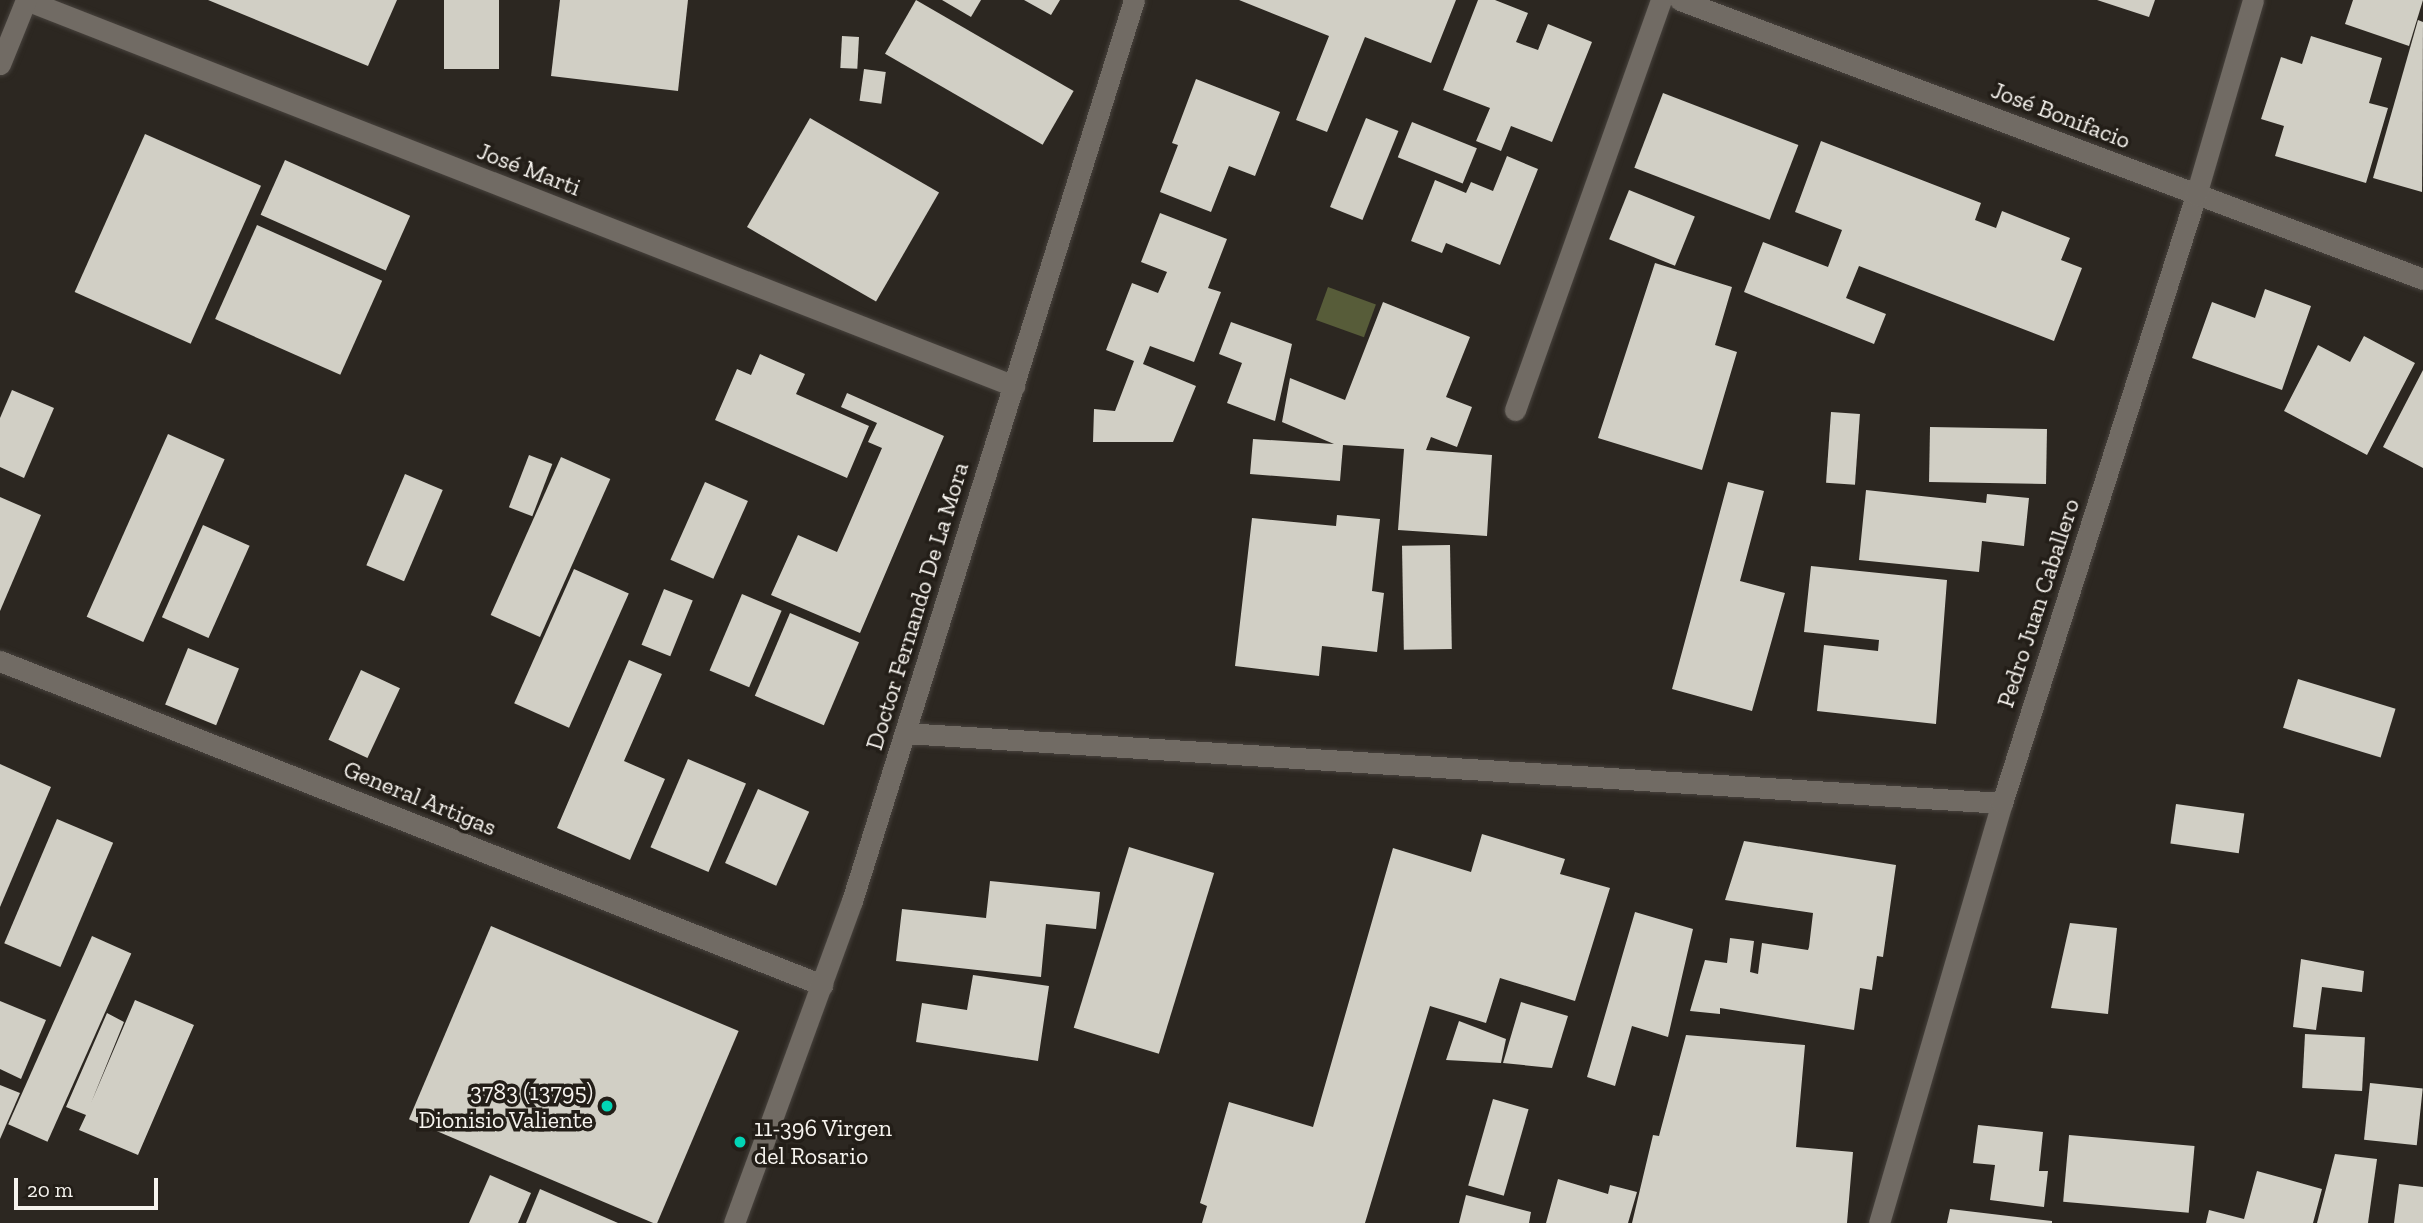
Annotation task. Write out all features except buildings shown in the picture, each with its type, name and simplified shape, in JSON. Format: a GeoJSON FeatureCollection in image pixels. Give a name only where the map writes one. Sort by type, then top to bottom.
{"type":"FeatureCollection","features":[{"type":"Feature","properties":{"kind":"street","name":"José Marti"},"geometry":{"type":"LineString","coordinates":[[26,0],[1014,386]]}},
{"type":"Feature","properties":{"kind":"street"},"geometry":{"type":"LineString","coordinates":[[0,64],[26,0]]}},
{"type":"Feature","properties":{"kind":"street","name":"Doctor Fernando De La Mora"},"geometry":{"type":"LineString","coordinates":[[734,1223],[822,985],[905,733],[1134,0]]}},
{"type":"Feature","properties":{"kind":"street"},"geometry":{"type":"LineString","coordinates":[[1515,410],[1661,0]]}},
{"type":"Feature","properties":{"kind":"street","name":"José Bonifacio"},"geometry":{"type":"LineString","coordinates":[[1680,0],[2423,279]]}},
{"type":"Feature","properties":{"kind":"street","name":"Pedro Juan Caballero"},"geometry":{"type":"LineString","coordinates":[[1879,1223],[2002,803],[2196,195],[2253,0]]}},
{"type":"Feature","properties":{"kind":"street","name":"General Artigas"},"geometry":{"type":"LineString","coordinates":[[0,661],[822,985]]}},
{"type":"Feature","properties":{"kind":"street"},"geometry":{"type":"LineString","coordinates":[[905,733],[2002,803]]}},
{"type":"Feature","properties":{"kind":"shaded area"},"geometry":{"type":"Polygon","coordinates":[[[1328,287],[1376,304],[1364,337],[1316,320],[1328,287]]]}},
{"type":"Feature","properties":{"kind":"place","name":"3783 (13795) Dionisio Valiente"},"geometry":{"type":"Point","coordinates":[607,1106]}},
{"type":"Feature","properties":{"kind":"place","name":"11-396 Virgen del Rosario"},"geometry":{"type":"Point","coordinates":[740,1142]}}]}
